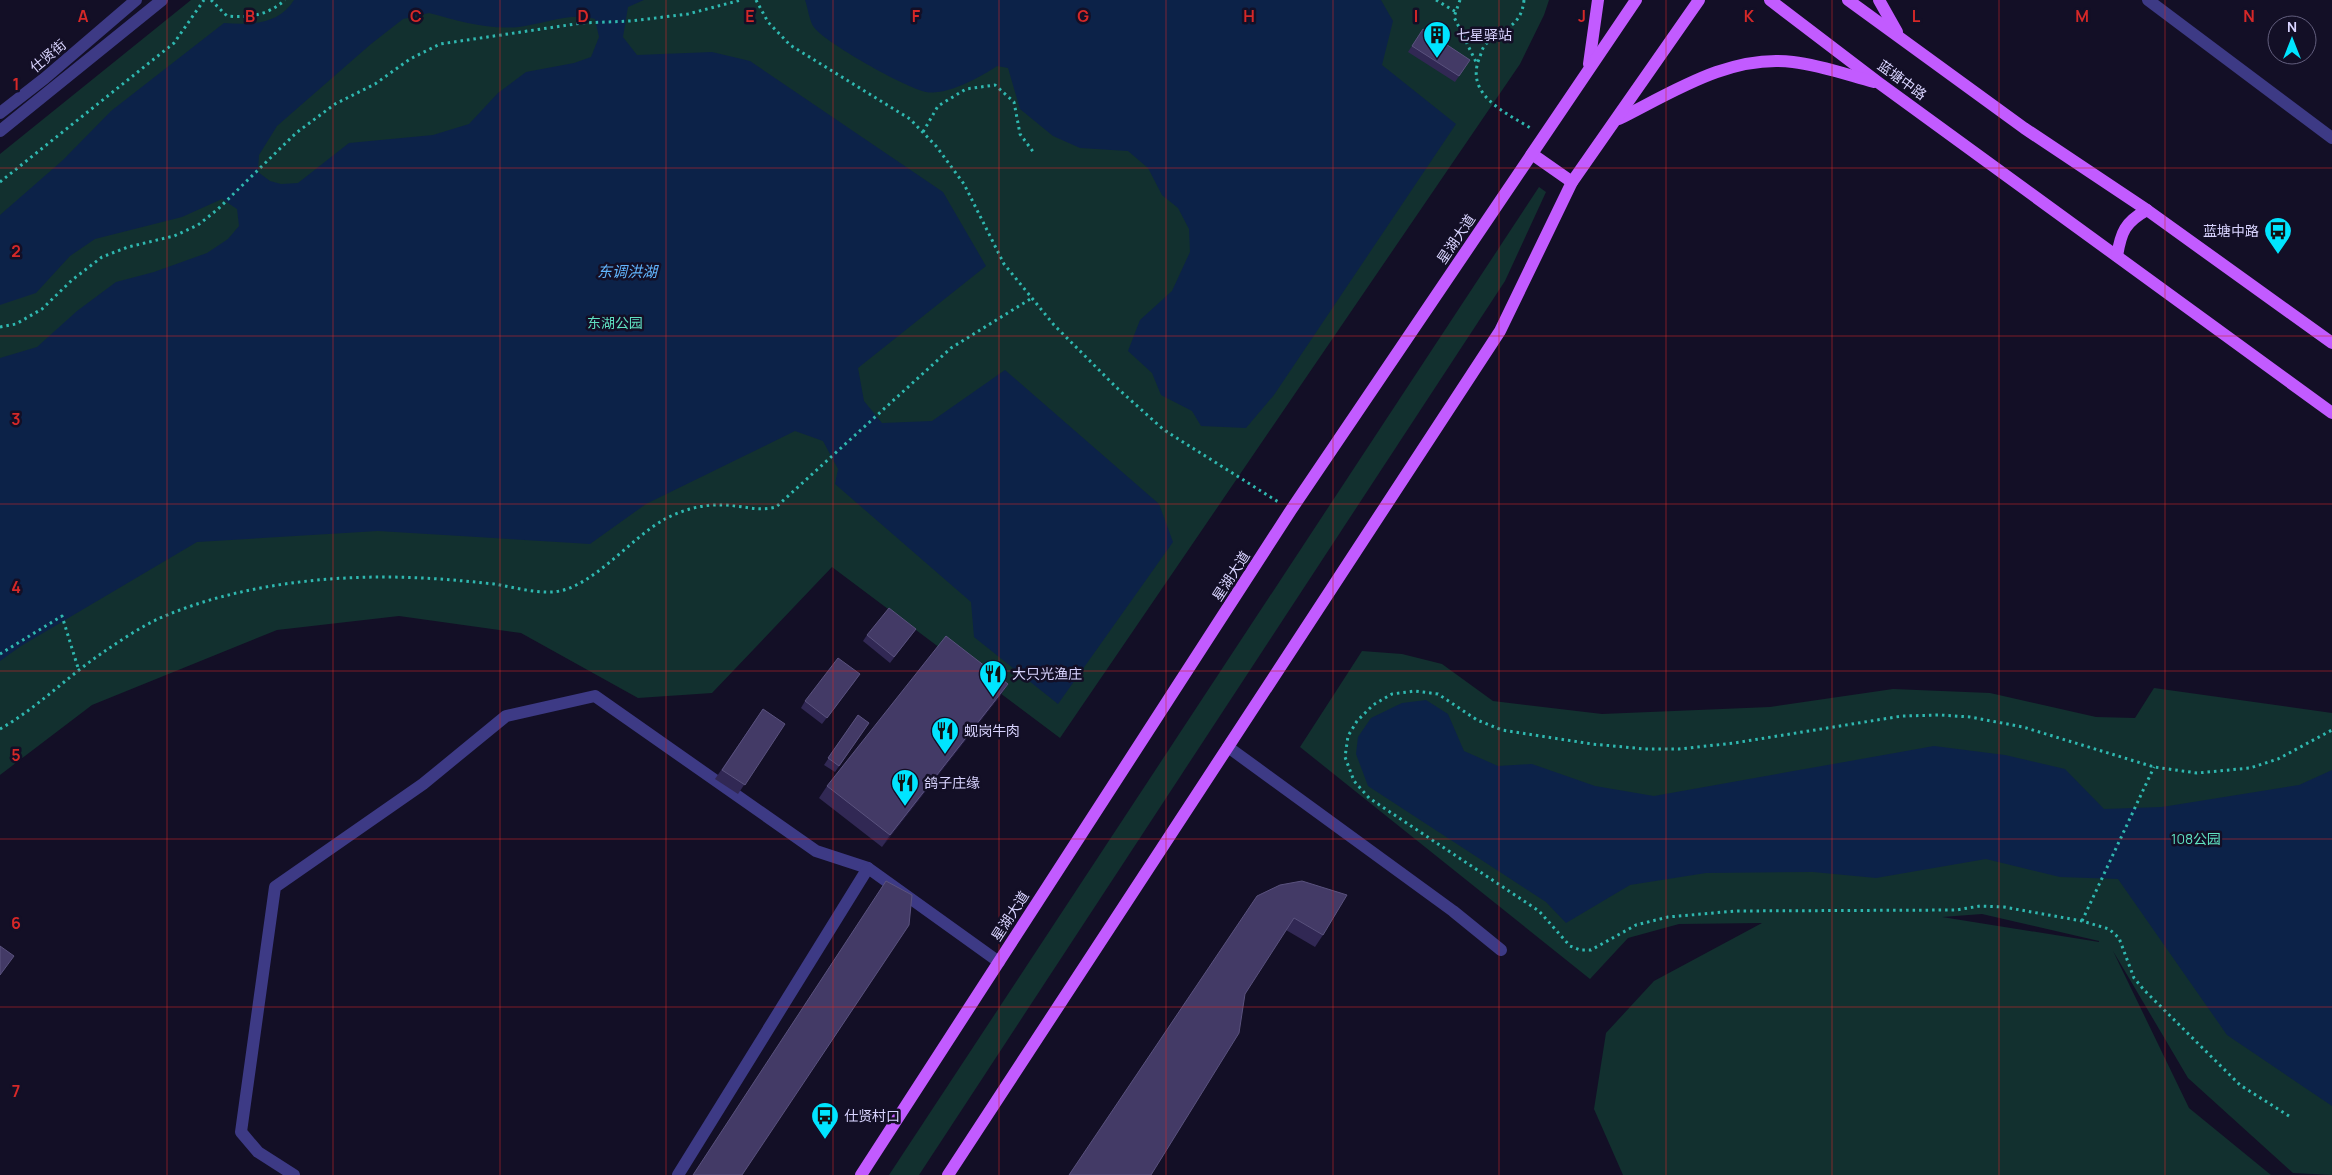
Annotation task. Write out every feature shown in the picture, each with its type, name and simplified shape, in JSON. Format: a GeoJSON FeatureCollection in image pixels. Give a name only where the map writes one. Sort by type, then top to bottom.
{"type":"FeatureCollection","features":[{"type":"Feature","properties":{"kind":"main road"},"geometry":{"type":"LineString","coordinates":[[1589,68],[1598,0]]}},
{"type":"Feature","properties":{"kind":"main road","name":"星湖大道"},"geometry":{"type":"LineString","coordinates":[[861,1175],[1291,510],[1636,0]]}},
{"type":"Feature","properties":{"kind":"main road"},"geometry":{"type":"LineString","coordinates":[[948,1175],[1500,331],[1572,182],[1699,0]]}},
{"type":"Feature","properties":{"kind":"main road","name":"蓝塘中路"},"geometry":{"type":"LineString","coordinates":[[1770,0],[1879,83],[2332,413]]}},
{"type":"Feature","properties":{"kind":"main road"},"geometry":{"type":"LineString","coordinates":[[1848,0],[2024,128],[2147,210],[2332,343]]}},
{"type":"Feature","properties":{"kind":"main road"},"geometry":{"type":"LineString","coordinates":[[1879,0],[1899,37]]}},
{"type":"Feature","properties":{"kind":"main road"},"geometry":{"type":"LineString","coordinates":[[1616,120],[1697,80],[1726,68],[1741,65],[1793,62],[1879,83]]}},
{"type":"Feature","properties":{"kind":"main road"},"geometry":{"type":"LineString","coordinates":[[1532,154],[1572,182]]}},
{"type":"Feature","properties":{"kind":"main road"},"geometry":{"type":"LineString","coordinates":[[2117,256],[2120,236],[2132,218],[2147,210]]}},
{"type":"Feature","properties":{"kind":"street","name":"仕贤街"},"geometry":{"type":"LineString","coordinates":[[0,113],[45,78],[136,0]]}},
{"type":"Feature","properties":{"kind":"street"},"geometry":{"type":"LineString","coordinates":[[2,125],[162,0]]}},
{"type":"Feature","properties":{"kind":"street"},"geometry":{"type":"LineString","coordinates":[[2148,0],[2332,138]]}},
{"type":"Feature","properties":{"kind":"street"},"geometry":{"type":"LineString","coordinates":[[294,1175],[258,1152],[241,1132],[275,887],[423,784],[506,716],[595,696],[816,851],[868,868],[999,962]]}},
{"type":"Feature","properties":{"kind":"street"},"geometry":{"type":"LineString","coordinates":[[1228,747],[1453,912],[1501,950]]}},
{"type":"Feature","properties":{"kind":"street"},"geometry":{"type":"LineString","coordinates":[[678,1175],[868,868]]}},
{"type":"Feature","properties":{"kind":"path"},"geometry":{"type":"LineString","coordinates":[[0,182],[174,43],[204,0]]}},
{"type":"Feature","properties":{"kind":"path"},"geometry":{"type":"LineString","coordinates":[[210,0],[227,16],[246,18],[261,15],[277,8],[285,0]]}},
{"type":"Feature","properties":{"kind":"path"},"geometry":{"type":"LineString","coordinates":[[0,327],[16,324],[42,309],[72,280],[102,257],[128,247],[174,236],[198,225],[218,209],[296,133],[335,104],[375,84],[410,59],[440,44],[582,23],[630,21],[688,14],[741,0]]}},
{"type":"Feature","properties":{"kind":"path"},"geometry":{"type":"LineString","coordinates":[[756,0],[768,22],[790,45],[910,119],[923,132],[964,184],[1004,264],[1054,325],[1109,380],[1164,430],[1291,510]]}},
{"type":"Feature","properties":{"kind":"path"},"geometry":{"type":"LineString","coordinates":[[1436,0],[1442,6],[1456,12]]}},
{"type":"Feature","properties":{"kind":"path"},"geometry":{"type":"LineString","coordinates":[[1460,0],[1454,17],[1477,65]]}},
{"type":"Feature","properties":{"kind":"path"},"geometry":{"type":"LineString","coordinates":[[1524,0],[1518,21],[1485,46],[1477,65],[1476,79],[1484,96],[1544,136]]}},
{"type":"Feature","properties":{"kind":"path"},"geometry":{"type":"LineString","coordinates":[[923,132],[938,106],[966,89],[995,85],[1014,102],[1020,134],[1034,153]]}},
{"type":"Feature","properties":{"kind":"path"},"geometry":{"type":"LineString","coordinates":[[0,729],[33,707],[101,654],[160,619],[199,604],[251,590],[308,581],[352,578],[430,577],[554,592],[588,579],[638,537],[666,519],[692,508],[720,504],[763,510],[776,507],[951,348],[1032,298]]}},
{"type":"Feature","properties":{"kind":"path"},"geometry":{"type":"LineString","coordinates":[[0,654],[62,616],[79,671]]}},
{"type":"Feature","properties":{"kind":"path"},"geometry":{"type":"LineString","coordinates":[[2290,1116],[2240,1085],[2144,990],[2134,978],[2119,938],[2110,929],[2082,921],[2004,907],[1988,906],[1956,910],[1735,910],[1668,917],[1636,925],[1591,950],[1580,950],[1570,946],[1539,911],[1369,798],[1354,781],[1345,757],[1348,736],[1357,721],[1373,705],[1392,694],[1415,691],[1438,694],[1477,720],[1502,730],[1592,744],[1645,749],[1679,748],[1734,743],[1902,716],[1940,715],[1970,717],[2022,727],[2112,752],[2154,767],[2197,773],[2250,768],[2278,759],[2332,730]]}},
{"type":"Feature","properties":{"kind":"path"},"geometry":{"type":"LineString","coordinates":[[2082,921],[2089,902],[2154,767]]}},
{"type":"Feature","properties":{"kind":"green space","name":"东湖公园"},"geometry":{"type":"Polygon","coordinates":[[[191,0],[1549,0],[1544,15],[1520,64],[1060,738],[832,567],[712,693],[638,698],[521,633],[399,616],[277,630],[92,705],[0,775],[0,154],[191,0]]]}},
{"type":"Feature","properties":{"kind":"green space"},"geometry":{"type":"Polygon","coordinates":[[[1539,187],[1546,192],[1505,281],[919,1175],[889,1175],[1539,187]]]}},
{"type":"Feature","properties":{"kind":"green space","name":"108公园"},"geometry":{"type":"Polygon","coordinates":[[[1362,651],[1402,654],[1442,664],[1493,701],[1602,714],[1770,707],[1893,689],[1990,693],[2096,717],[2135,718],[2154,688],[2332,713],[2332,1175],[2293,1173],[2188,1078],[2113,951],[2189,1108],[2271,1175],[1623,1175],[1594,1109],[1606,1033],[1654,981],[1762,923],[1679,924],[1628,938],[1590,979],[1300,747],[1362,651]],[[1982,914],[1942,917],[2099,942],[1982,914]]]}},
{"type":"Feature","properties":{"kind":"water","name":"东调洪湖"},"geometry":{"type":"Polygon","coordinates":[[[294,0],[644,0],[628,7],[623,37],[637,55],[712,52],[750,61],[943,192],[986,266],[858,368],[864,401],[882,423],[932,421],[1005,370],[1159,504],[1173,542],[1058,704],[974,637],[971,602],[835,484],[838,469],[823,441],[795,431],[646,504],[590,544],[378,531],[197,542],[21,646],[0,661],[0,358],[37,347],[77,311],[116,282],[154,272],[207,253],[228,239],[239,226],[237,209],[222,199],[182,217],[95,239],[70,256],[36,293],[0,305],[0,215],[63,160],[111,111],[224,23],[263,22],[272,19],[288,8],[294,0]],[[429,13],[403,19],[371,44],[277,126],[259,155],[258,172],[270,181],[281,184],[298,183],[349,143],[433,135],[469,124],[498,93],[526,72],[574,63],[591,57],[599,37],[595,19],[586,17],[567,18],[507,28],[474,24],[429,13]]]}},
{"type":"Feature","properties":{"kind":"water"},"geometry":{"type":"Polygon","coordinates":[[[805,0],[1381,0],[1393,21],[1382,65],[1456,124],[1274,395],[1246,428],[1201,426],[1192,411],[1161,395],[1152,373],[1128,351],[1140,320],[1172,291],[1190,252],[1189,229],[1178,208],[1162,195],[1148,168],[1128,151],[1080,148],[1053,136],[1020,109],[1008,68],[997,66],[963,85],[943,91],[926,92],[901,82],[866,64],[820,33],[813,26],[805,0]]]}},
{"type":"Feature","properties":{"kind":"water"},"geometry":{"type":"Polygon","coordinates":[[[1426,700],[1448,714],[1464,751],[1498,766],[1532,764],[1595,786],[1654,796],[1934,746],[2005,755],[2065,769],[2104,809],[2162,807],[2299,785],[2332,770],[2332,1106],[2227,1035],[2118,879],[2060,877],[1986,859],[1876,878],[1813,872],[1706,873],[1630,885],[1566,923],[1546,902],[1368,786],[1356,754],[1358,737],[1371,718],[1402,703],[1426,700]]]}},
{"type":"Feature","properties":{"kind":"building","name":"七星驿站"},"geometry":{"type":"Polygon","coordinates":[[[1423,29],[1470,60],[1459,76],[1412,46],[1423,29]]]}},
{"type":"Feature","properties":{"kind":"building"},"geometry":{"type":"Polygon","coordinates":[[[889,608],[916,629],[894,657],[867,635],[889,608]]]}},
{"type":"Feature","properties":{"kind":"building"},"geometry":{"type":"Polygon","coordinates":[[[946,636],[1008,684],[890,835],[827,786],[946,636]]]}},
{"type":"Feature","properties":{"kind":"building"},"geometry":{"type":"Polygon","coordinates":[[[838,658],[860,674],[827,718],[805,701],[838,658]]]}},
{"type":"Feature","properties":{"kind":"building"},"geometry":{"type":"Polygon","coordinates":[[[763,709],[785,724],[745,785],[722,770],[763,709]]]}},
{"type":"Feature","properties":{"kind":"building"},"geometry":{"type":"Polygon","coordinates":[[[858,715],[869,723],[839,766],[828,758],[858,715]]]}},
{"type":"Feature","properties":{"kind":"building"},"geometry":{"type":"Polygon","coordinates":[[[886,881],[912,895],[909,925],[742,1175],[693,1175],[886,881]]]}},
{"type":"Feature","properties":{"kind":"building"},"geometry":{"type":"Polygon","coordinates":[[[1302,881],[1347,895],[1323,935],[1294,918],[1245,994],[1239,1033],[1151,1175],[1069,1175],[1257,896],[1280,885],[1302,881]]]}},
{"type":"Feature","properties":{"kind":"building"},"geometry":{"type":"Polygon","coordinates":[[[0,946],[14,956],[0,975],[0,946]]]}},
{"type":"Feature","properties":{"kind":"place","name":"七星驿站"},"geometry":{"type":"Point","coordinates":[1437,59]}},
{"type":"Feature","properties":{"kind":"place","name":"蓝塘中路"},"geometry":{"type":"Point","coordinates":[2278,255]}},
{"type":"Feature","properties":{"kind":"place","name":"大只光渔庄"},"geometry":{"type":"Point","coordinates":[993,698]}},
{"type":"Feature","properties":{"kind":"place","name":"蚬岗牛肉"},"geometry":{"type":"Point","coordinates":[945,755]}},
{"type":"Feature","properties":{"kind":"place","name":"鸽子庄缘"},"geometry":{"type":"Point","coordinates":[905,807]}},
{"type":"Feature","properties":{"kind":"place","name":"仕贤村口"},"geometry":{"type":"Point","coordinates":[825,1140]}}]}
